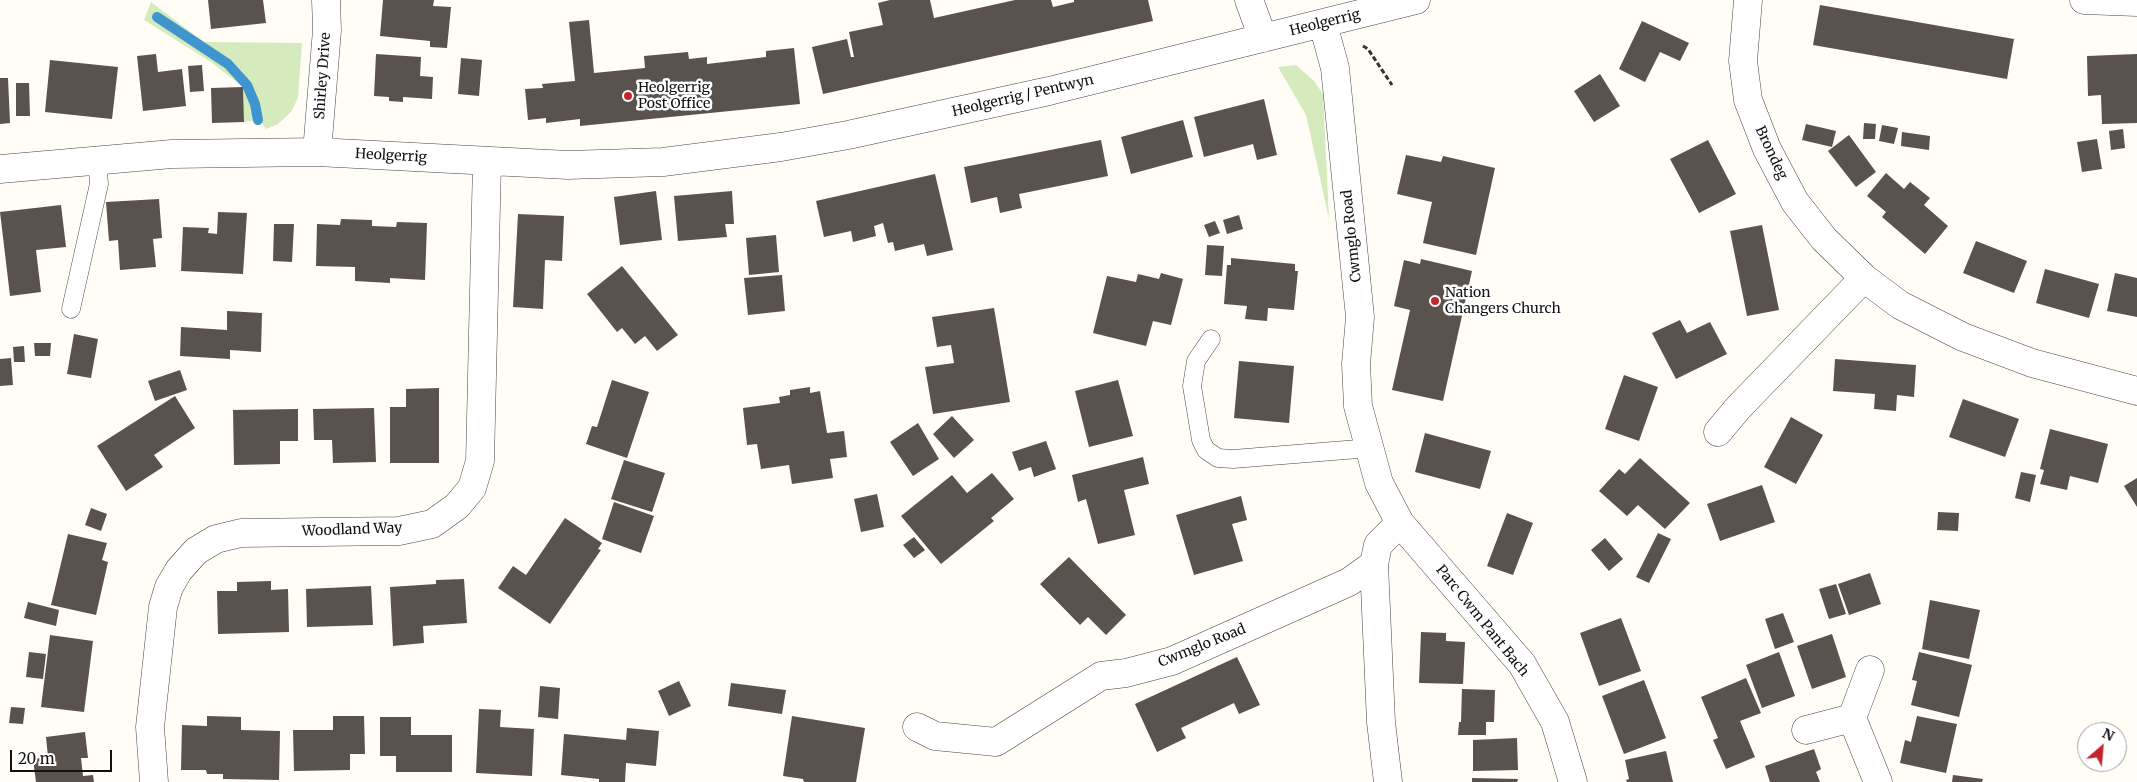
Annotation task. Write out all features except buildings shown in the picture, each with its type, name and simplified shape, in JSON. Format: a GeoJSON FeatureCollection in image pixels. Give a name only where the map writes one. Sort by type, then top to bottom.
{"type":"FeatureCollection","features":[{"type":"Feature","properties":{"kind":"street","name":"Shirley Drive"},"geometry":{"type":"LineString","coordinates":[[318,152],[327,30],[326,0]]}},
{"type":"Feature","properties":{"kind":"street"},"geometry":{"type":"LineString","coordinates":[[1249,0],[1263,38]]}},
{"type":"Feature","properties":{"kind":"street","name":"Heolgerrig"},"geometry":{"type":"LineString","coordinates":[[1263,38],[1416,0]]}},
{"type":"Feature","properties":{"kind":"street","name":"Brondeg"},"geometry":{"type":"LineString","coordinates":[[1748,0],[1744,61],[1748,100],[1767,150],[1795,202],[1824,239],[1864,278],[1900,305],[1963,337],[2032,363],[2137,391]]}},
{"type":"Feature","properties":{"kind":"street"},"geometry":{"type":"LineString","coordinates":[[2084,0],[2137,2]]}},
{"type":"Feature","properties":{"kind":"street","name":"Cwmglo Road"},"geometry":{"type":"LineString","coordinates":[[1323,24],[1335,68],[1360,318],[1356,364],[1358,406],[1379,483],[1400,523]]}},
{"type":"Feature","properties":{"kind":"street","name":"Heolgerrig / Pentwyn"},"geometry":{"type":"LineString","coordinates":[[781,147],[848,136],[1049,91],[1263,38]]}},
{"type":"Feature","properties":{"kind":"street","name":"Heolgerrig"},"geometry":{"type":"LineString","coordinates":[[0,169],[97,159],[172,154],[318,152],[568,165],[663,162],[781,147]]}},
{"type":"Feature","properties":{"kind":"street","name":"Woodland Way"},"geometry":{"type":"LineString","coordinates":[[154,782],[150,727],[163,607],[169,587],[196,551],[216,539],[241,532],[399,531],[424,526],[432,524],[457,506],[472,488],[480,461],[487,162]]}},
{"type":"Feature","properties":{"kind":"street"},"geometry":{"type":"LineString","coordinates":[[1718,432],[1738,408],[1864,278]]}},
{"type":"Feature","properties":{"kind":"street"},"geometry":{"type":"LineString","coordinates":[[1388,782],[1381,722],[1374,564],[1378,545],[1400,523]]}},
{"type":"Feature","properties":{"kind":"street","name":"Parc Cwm Pant Bach"},"geometry":{"type":"LineString","coordinates":[[1400,523],[1522,664],[1554,722],[1573,782]]}},
{"type":"Feature","properties":{"kind":"street","name":"Cwmglo Road"},"geometry":{"type":"LineString","coordinates":[[917,727],[935,736],[996,742],[1102,676],[1126,673],[1172,660],[1349,582],[1374,564]]}},
{"type":"Feature","properties":{"kind":"street"},"geometry":{"type":"LineString","coordinates":[[1870,670],[1852,718],[1878,782]]}},
{"type":"Feature","properties":{"kind":"street"},"geometry":{"type":"LineString","coordinates":[[1806,730],[1852,718]]}},
{"type":"Feature","properties":{"kind":"lane"},"geometry":{"type":"LineString","coordinates":[[72,309],[99,184],[97,159]]}},
{"type":"Feature","properties":{"kind":"lane"},"geometry":{"type":"LineString","coordinates":[[1211,339],[1196,361],[1192,386],[1201,440],[1206,450],[1218,458],[1233,459],[1371,448]]}},
{"type":"Feature","properties":{"kind":"green space"},"geometry":{"type":"Polygon","coordinates":[[[151,2],[204,42],[302,43],[298,98],[291,112],[278,124],[266,129],[261,121],[258,120],[244,122],[243,87],[211,62],[144,20],[151,2]]]}},
{"type":"Feature","properties":{"kind":"green space"},"geometry":{"type":"Polygon","coordinates":[[[1296,65],[1314,81],[1323,94],[1329,219],[1306,115],[1278,67],[1296,65]]]}},
{"type":"Feature","properties":{"kind":"waterway"},"geometry":{"type":"LineString","coordinates":[[157,17],[228,64],[247,85],[255,104],[258,120]]}},
{"type":"Feature","properties":{"kind":"place","name":"Heolgerrig Post Office"},"geometry":{"type":"Point","coordinates":[628,96]}},
{"type":"Feature","properties":{"kind":"place","name":"Nation Changers Church"},"geometry":{"type":"Point","coordinates":[1435,301]}}]}
